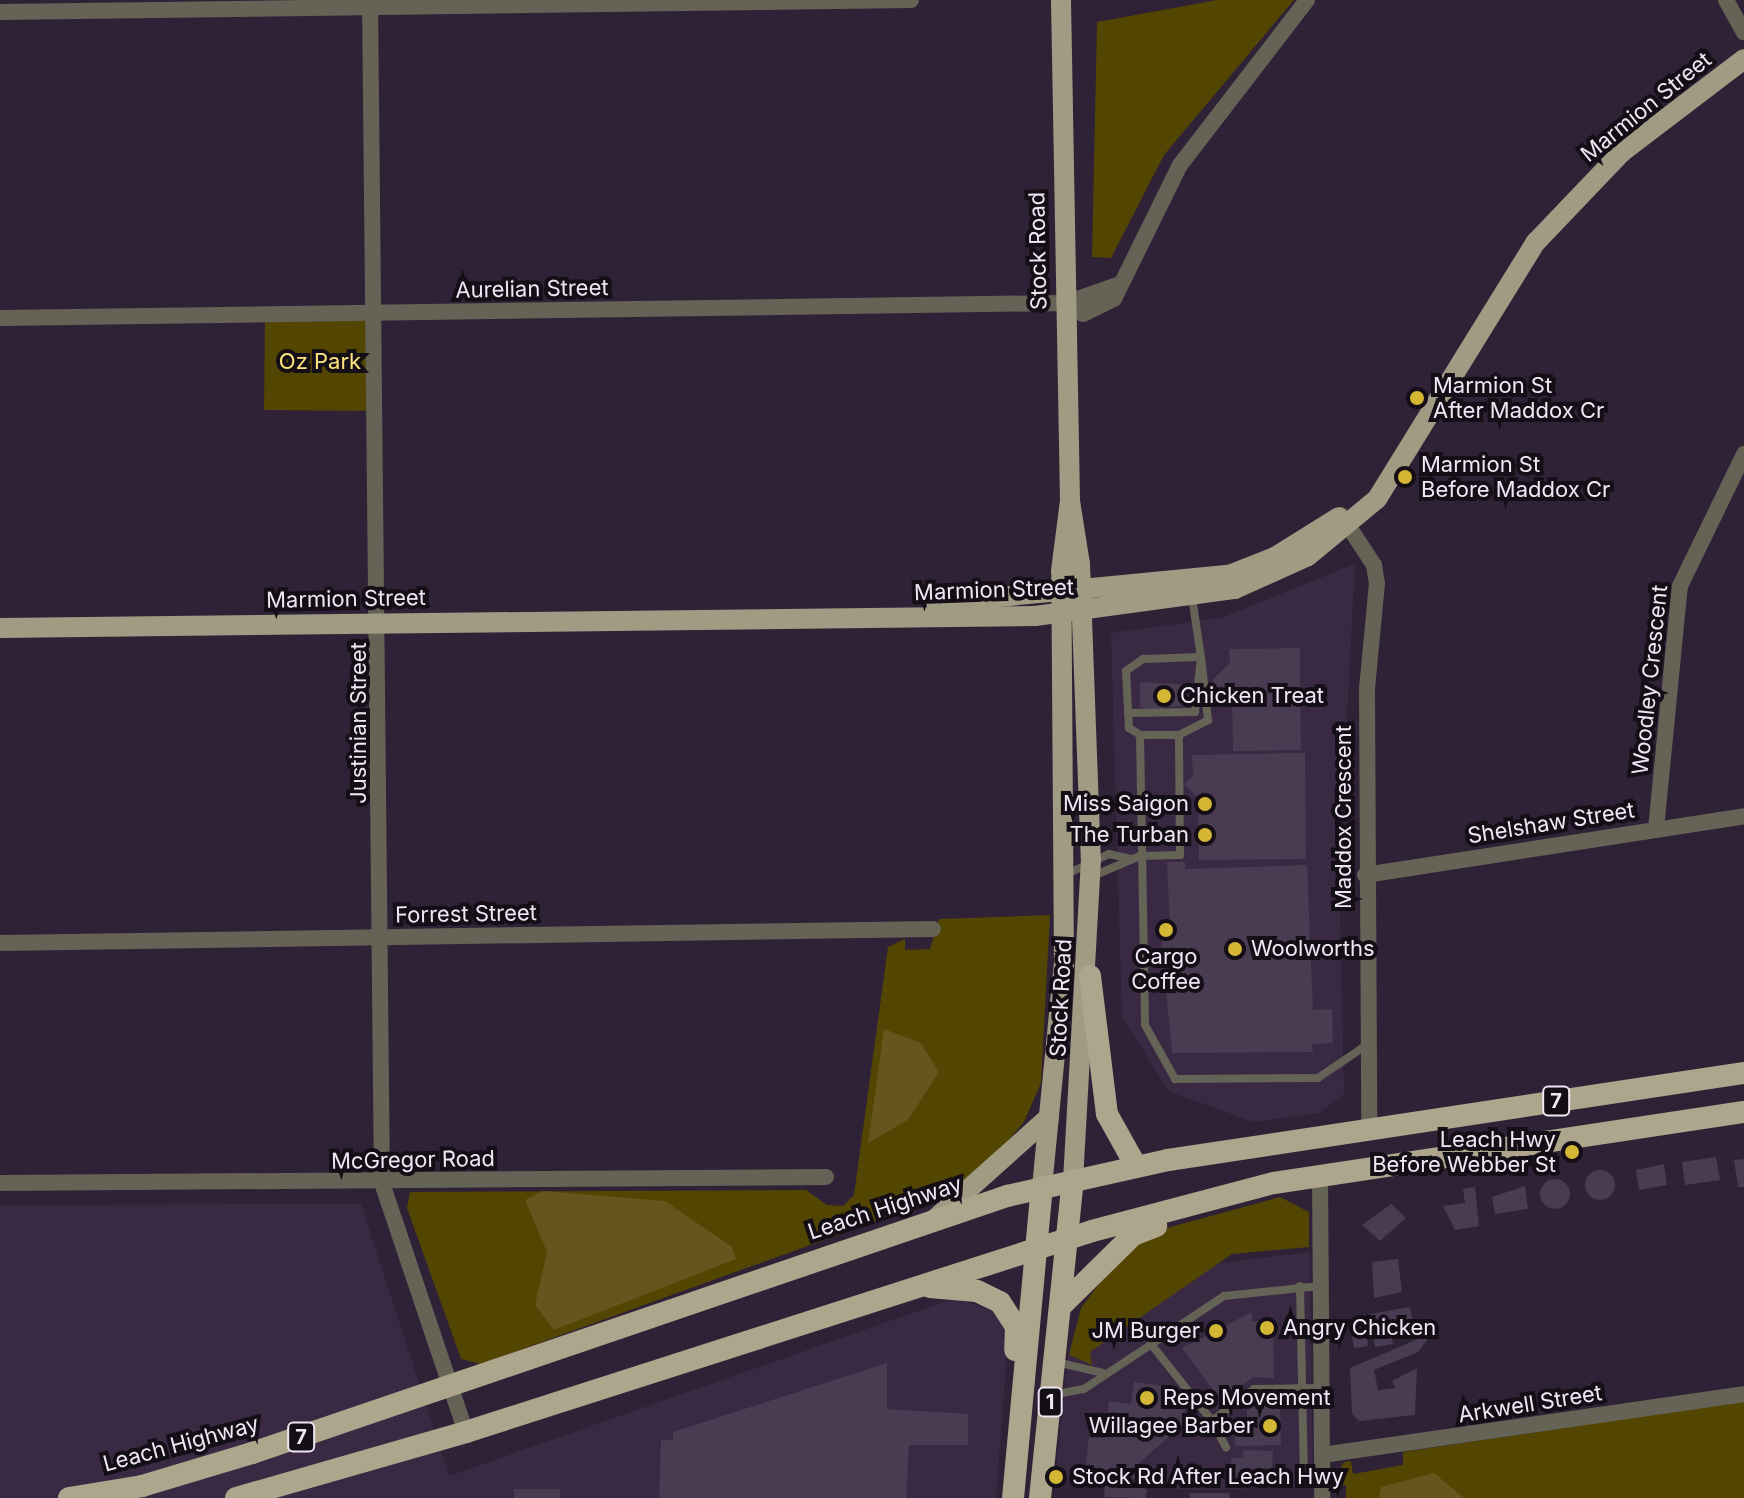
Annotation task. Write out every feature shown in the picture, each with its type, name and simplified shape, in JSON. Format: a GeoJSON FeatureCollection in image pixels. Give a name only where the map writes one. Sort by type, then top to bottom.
{"type":"FeatureCollection","features":[{"type":"Feature","properties":{"kind":"highway"},"geometry":{"type":"LineString","coordinates":[[1090,976],[1107,1114],[1136,1166]]}},
{"type":"Feature","properties":{"kind":"highway","name":"Leach Highway"},"geometry":{"type":"LineString","coordinates":[[69,1498],[142,1486],[452,1387],[935,1219],[1042,1187],[1136,1166],[1744,1073]]}},
{"type":"Feature","properties":{"kind":"highway","name":"7"},"geometry":{"type":"LineString","coordinates":[[236,1498],[466,1432],[1067,1238],[1223,1196],[1320,1173],[1744,1112]]}},
{"type":"Feature","properties":{"kind":"highway","name":"Stock Road"},"geometry":{"type":"LineString","coordinates":[[1040,1498],[1073,1181]]}},
{"type":"Feature","properties":{"kind":"highway","name":"Stock Road"},"geometry":{"type":"LineString","coordinates":[[1013,1498],[1042,1187]]}},
{"type":"Feature","properties":{"kind":"highway"},"geometry":{"type":"LineString","coordinates":[[1061,1306],[1133,1235],[1223,1196]]}},
{"type":"Feature","properties":{"kind":"highway"},"geometry":{"type":"LineString","coordinates":[[918,1286],[977,1291],[1000,1302],[1016,1327],[1022,1403]]}},
{"type":"Feature","properties":{"kind":"main road","name":"Stock Road"},"geometry":{"type":"LineString","coordinates":[[1042,1187],[1065,875],[1071,603],[1061,0]]}},
{"type":"Feature","properties":{"kind":"main road","name":"Marmion Street"},"geometry":{"type":"LineString","coordinates":[[1345,521],[1387,467],[1481,298],[1526,234],[1614,142],[1744,44]]}},
{"type":"Feature","properties":{"kind":"main road","name":"Marmion Street"},"geometry":{"type":"LineString","coordinates":[[0,628],[380,616],[1071,603],[1258,582],[1345,521],[1396,478],[1467,345],[1536,242],[1622,152],[1744,59]]}},
{"type":"Feature","properties":{"kind":"main road","name":"Stock Road"},"geometry":{"type":"LineString","coordinates":[[1071,603],[1091,868],[1090,976],[1073,1181]]}},
{"type":"Feature","properties":{"kind":"main road","name":"Marmion Street"},"geometry":{"type":"LineString","coordinates":[[0,615],[380,616]]}},
{"type":"Feature","properties":{"kind":"main road"},"geometry":{"type":"LineString","coordinates":[[935,1219],[1049,1117]]}},
{"type":"Feature","properties":{"kind":"street"},"geometry":{"type":"LineString","coordinates":[[0,12],[370,3],[911,0]]}},
{"type":"Feature","properties":{"kind":"street","name":"Aurelian Street"},"geometry":{"type":"LineString","coordinates":[[0,318],[1066,303],[1117,285],[1195,143],[1307,0]]}},
{"type":"Feature","properties":{"kind":"street"},"geometry":{"type":"LineString","coordinates":[[1726,0],[1744,32]]}},
{"type":"Feature","properties":{"kind":"street","name":"Justinian Street"},"geometry":{"type":"LineString","coordinates":[[370,3],[369,314],[380,616],[382,1183],[466,1432]]}},
{"type":"Feature","properties":{"kind":"street","name":"Woodley Crescent"},"geometry":{"type":"LineString","coordinates":[[1656,829],[1680,586],[1744,454]]}},
{"type":"Feature","properties":{"kind":"street","name":"Maddox Crescent"},"geometry":{"type":"LineString","coordinates":[[1345,521],[1377,583],[1367,689],[1365,1046],[1369,1130]]}},
{"type":"Feature","properties":{"kind":"street","name":"Shelshaw Street"},"geometry":{"type":"LineString","coordinates":[[1365,875],[1744,816]]}},
{"type":"Feature","properties":{"kind":"street","name":"Forrest Street"},"geometry":{"type":"LineString","coordinates":[[0,943],[933,929]]}},
{"type":"Feature","properties":{"kind":"street"},"geometry":{"type":"LineString","coordinates":[[1320,1173],[1322,1498]]}},
{"type":"Feature","properties":{"kind":"street","name":"McGregor Road"},"geometry":{"type":"LineString","coordinates":[[0,1183],[382,1183],[826,1177]]}},
{"type":"Feature","properties":{"kind":"street","name":"Arkwell Street"},"geometry":{"type":"LineString","coordinates":[[1322,1463],[1744,1394]]}},
{"type":"Feature","properties":{"kind":"lane"},"geometry":{"type":"LineString","coordinates":[[1191,591],[1201,657],[1208,720],[1179,735],[1140,735],[1129,728],[1126,671],[1143,659],[1201,657]]}},
{"type":"Feature","properties":{"kind":"lane"},"geometry":{"type":"LineString","coordinates":[[1128,713],[1195,712],[1201,657]]}},
{"type":"Feature","properties":{"kind":"lane"},"geometry":{"type":"LineString","coordinates":[[1140,735],[1145,1025],[1175,1079],[1318,1078],[1365,1046]]}},
{"type":"Feature","properties":{"kind":"lane"},"geometry":{"type":"LineString","coordinates":[[1065,875],[1140,856],[1180,855],[1179,735]]}},
{"type":"Feature","properties":{"kind":"lane"},"geometry":{"type":"LineString","coordinates":[[1091,868],[1130,859]]}},
{"type":"Feature","properties":{"kind":"lane"},"geometry":{"type":"LineString","coordinates":[[1300,1286],[1304,1471],[1322,1463]]}},
{"type":"Feature","properties":{"kind":"lane"},"geometry":{"type":"LineString","coordinates":[[1051,1395],[1084,1389],[1224,1296],[1321,1286]]}},
{"type":"Feature","properties":{"kind":"lane"},"geometry":{"type":"LineString","coordinates":[[1151,1344],[1212,1421],[1226,1447]]}},
{"type":"Feature","properties":{"kind":"lane"},"geometry":{"type":"LineString","coordinates":[[1055,1362],[1086,1375],[1104,1373]]}},
{"type":"Feature","properties":{"kind":"lane"},"geometry":{"type":"LineString","coordinates":[[1212,1421],[1254,1389],[1321,1388]]}},
{"type":"Feature","properties":{"kind":"shaded area"},"geometry":{"type":"Polygon","coordinates":[[[1355,564],[1339,871],[1344,1094],[1319,1113],[1254,1122],[1168,1091],[1122,1016],[1111,633],[1221,618],[1355,564]]]}},
{"type":"Feature","properties":{"kind":"shaded area"},"geometry":{"type":"Polygon","coordinates":[[[884,1029],[921,1043],[939,1072],[908,1120],[868,1143],[884,1029]]]}},
{"type":"Feature","properties":{"kind":"shaded area"},"geometry":{"type":"Polygon","coordinates":[[[543,1191],[665,1201],[732,1247],[736,1259],[554,1330],[535,1305],[547,1252],[525,1200],[543,1191]]]}},
{"type":"Feature","properties":{"kind":"shaded area"},"geometry":{"type":"Polygon","coordinates":[[[361,1204],[449,1476],[955,1298],[994,1311],[1008,1339],[996,1498],[0,1498],[0,1205],[361,1204]]]}},
{"type":"Feature","properties":{"kind":"shaded area"},"geometry":{"type":"Polygon","coordinates":[[[1310,1252],[1313,1487],[1192,1490],[1055,1480],[1069,1347],[1090,1349],[1209,1264],[1310,1252]]]}},
{"type":"Feature","properties":{"kind":"shaded area"},"geometry":{"type":"Polygon","coordinates":[[[1434,1473],[1464,1498],[1379,1498],[1381,1487],[1434,1473]]]}},
{"type":"Feature","properties":{"kind":"green space"},"geometry":{"type":"Polygon","coordinates":[[[1217,0],[1294,0],[1164,155],[1111,258],[1092,257],[1097,22],[1217,0]]]}},
{"type":"Feature","properties":{"kind":"green space","name":"Oz Park"},"geometry":{"type":"Polygon","coordinates":[[[369,314],[376,411],[264,410],[265,315],[369,314]]]}},
{"type":"Feature","properties":{"kind":"green space"},"geometry":{"type":"Polygon","coordinates":[[[1050,915],[1041,1083],[1024,1122],[981,1172],[893,1215],[481,1364],[461,1359],[407,1208],[410,1192],[806,1190],[827,1205],[843,1206],[854,1195],[888,947],[905,939],[905,950],[930,949],[939,919],[1050,915]]]}},
{"type":"Feature","properties":{"kind":"green space"},"geometry":{"type":"Polygon","coordinates":[[[1280,1197],[1309,1212],[1309,1247],[1232,1254],[1090,1352],[1092,1365],[1069,1355],[1081,1308],[1120,1255],[1167,1228],[1280,1197]]]}},
{"type":"Feature","properties":{"kind":"green space"},"geometry":{"type":"Polygon","coordinates":[[[1744,1401],[1744,1498],[1346,1498],[1346,1485],[1331,1484],[1344,1462],[1351,1461],[1353,1474],[1403,1465],[1403,1452],[1744,1401]]]}},
{"type":"Feature","properties":{"kind":"building"},"geometry":{"type":"Polygon","coordinates":[[[1300,648],[1301,750],[1233,751],[1232,699],[1213,699],[1213,679],[1230,663],[1229,649],[1300,648]]]}},
{"type":"Feature","properties":{"kind":"building","name":"Chicken Treat"},"geometry":{"type":"Polygon","coordinates":[[[1140,682],[1188,685],[1188,706],[1164,707],[1164,713],[1140,707],[1140,682]]]}},
{"type":"Feature","properties":{"kind":"building"},"geometry":{"type":"Polygon","coordinates":[[[1305,753],[1306,859],[1199,860],[1198,798],[1184,784],[1193,776],[1192,755],[1305,753]]]}},
{"type":"Feature","properties":{"kind":"building","name":"Woolworths"},"geometry":{"type":"Polygon","coordinates":[[[1167,862],[1185,862],[1185,869],[1307,865],[1313,1010],[1332,1009],[1333,1043],[1312,1044],[1313,1052],[1172,1053],[1160,927],[1170,926],[1167,862]]]}},
{"type":"Feature","properties":{"kind":"building"},"geometry":{"type":"Polygon","coordinates":[[[1716,1157],[1720,1180],[1685,1185],[1682,1162],[1716,1157]]]}},
{"type":"Feature","properties":{"kind":"building"},"geometry":{"type":"Polygon","coordinates":[[[1744,1159],[1744,1187],[1738,1187],[1734,1160],[1744,1159]]]}},
{"type":"Feature","properties":{"kind":"building"},"geometry":{"type":"Polygon","coordinates":[[[1664,1164],[1667,1185],[1639,1190],[1636,1170],[1664,1164]]]}},
{"type":"Feature","properties":{"kind":"building"},"geometry":{"type":"Polygon","coordinates":[[[1600,1170],[1611,1174],[1615,1185],[1611,1196],[1600,1200],[1589,1196],[1585,1185],[1589,1174],[1600,1170]]]}},
{"type":"Feature","properties":{"kind":"building"},"geometry":{"type":"Polygon","coordinates":[[[1555,1179],[1566,1183],[1570,1194],[1566,1205],[1555,1209],[1544,1205],[1540,1194],[1544,1183],[1555,1179]]]}},
{"type":"Feature","properties":{"kind":"building"},"geometry":{"type":"Polygon","coordinates":[[[1525,1186],[1528,1209],[1495,1214],[1492,1197],[1525,1186]]]}},
{"type":"Feature","properties":{"kind":"building"},"geometry":{"type":"Polygon","coordinates":[[[1475,1187],[1479,1226],[1455,1230],[1443,1206],[1465,1203],[1463,1189],[1475,1187]]]}},
{"type":"Feature","properties":{"kind":"building"},"geometry":{"type":"Polygon","coordinates":[[[1391,1204],[1406,1218],[1380,1241],[1362,1225],[1391,1204]]]}},
{"type":"Feature","properties":{"kind":"building"},"geometry":{"type":"Polygon","coordinates":[[[1398,1259],[1402,1292],[1374,1298],[1372,1262],[1398,1259]]]}},
{"type":"Feature","properties":{"kind":"building"},"geometry":{"type":"Polygon","coordinates":[[[1410,1307],[1413,1323],[1390,1327],[1393,1344],[1375,1347],[1370,1314],[1410,1307]]]}},
{"type":"Feature","properties":{"kind":"building"},"geometry":{"type":"Polygon","coordinates":[[[1252,1312],[1252,1321],[1273,1321],[1274,1378],[1253,1377],[1221,1401],[1182,1348],[1252,1312]]]}},
{"type":"Feature","properties":{"kind":"building"},"geometry":{"type":"Polygon","coordinates":[[[1432,1333],[1418,1352],[1374,1370],[1378,1390],[1395,1388],[1392,1381],[1417,1368],[1415,1415],[1359,1421],[1352,1414],[1350,1368],[1432,1333]]]}},
{"type":"Feature","properties":{"kind":"building"},"geometry":{"type":"Polygon","coordinates":[[[1367,1334],[1368,1346],[1354,1348],[1352,1336],[1367,1334]]]}},
{"type":"Feature","properties":{"kind":"building"},"geometry":{"type":"Polygon","coordinates":[[[887,1363],[887,1409],[968,1414],[968,1445],[909,1445],[906,1498],[659,1498],[661,1440],[673,1440],[673,1432],[887,1363]]]}},
{"type":"Feature","properties":{"kind":"building"},"geometry":{"type":"Polygon","coordinates":[[[1134,1382],[1167,1386],[1165,1399],[1185,1408],[1183,1424],[1138,1464],[1137,1479],[1128,1477],[1127,1486],[1147,1489],[1146,1498],[1104,1497],[1105,1483],[1084,1481],[1089,1437],[1105,1438],[1109,1401],[1131,1404],[1134,1382]]]}},
{"type":"Feature","properties":{"kind":"building"},"geometry":{"type":"Polygon","coordinates":[[[1280,1400],[1281,1445],[1235,1446],[1235,1435],[1247,1435],[1247,1405],[1280,1400]]]}},
{"type":"Feature","properties":{"kind":"building"},"geometry":{"type":"Polygon","coordinates":[[[1243,1450],[1273,1451],[1271,1484],[1231,1479],[1231,1458],[1243,1458],[1243,1450]]]}},
{"type":"Feature","properties":{"kind":"building"},"geometry":{"type":"Polygon","coordinates":[[[514,1489],[560,1489],[560,1498],[514,1498],[514,1489]]]}},
{"type":"Feature","properties":{"kind":"building"},"geometry":{"type":"Polygon","coordinates":[[[1189,1493],[1229,1493],[1230,1498],[1190,1498],[1189,1493]]]}},
{"type":"Feature","properties":{"kind":"place","name":"Marmion St After Maddox Cr"},"geometry":{"type":"Point","coordinates":[1417,398]}},
{"type":"Feature","properties":{"kind":"place","name":"Marmion St Before Maddox Cr"},"geometry":{"type":"Point","coordinates":[1405,477]}},
{"type":"Feature","properties":{"kind":"place","name":"Chicken Treat"},"geometry":{"type":"Point","coordinates":[1164,696]}},
{"type":"Feature","properties":{"kind":"place","name":"Miss Saigon"},"geometry":{"type":"Point","coordinates":[1205,804]}},
{"type":"Feature","properties":{"kind":"place","name":"The Turban"},"geometry":{"type":"Point","coordinates":[1205,835]}},
{"type":"Feature","properties":{"kind":"place","name":"Cargo Coffee"},"geometry":{"type":"Point","coordinates":[1166,930]}},
{"type":"Feature","properties":{"kind":"place","name":"Woolworths"},"geometry":{"type":"Point","coordinates":[1235,949]}},
{"type":"Feature","properties":{"kind":"place","name":"Leach Hwy Before Webber St"},"geometry":{"type":"Point","coordinates":[1572,1152]}},
{"type":"Feature","properties":{"kind":"place","name":"Angry Chicken"},"geometry":{"type":"Point","coordinates":[1267,1328]}},
{"type":"Feature","properties":{"kind":"place","name":"JM Burger"},"geometry":{"type":"Point","coordinates":[1216,1331]}},
{"type":"Feature","properties":{"kind":"place","name":"Reps Movement"},"geometry":{"type":"Point","coordinates":[1147,1398]}},
{"type":"Feature","properties":{"kind":"place","name":"Willagee Barber"},"geometry":{"type":"Point","coordinates":[1270,1426]}},
{"type":"Feature","properties":{"kind":"place","name":"Stock Rd After Leach Hwy"},"geometry":{"type":"Point","coordinates":[1056,1477]}}]}
